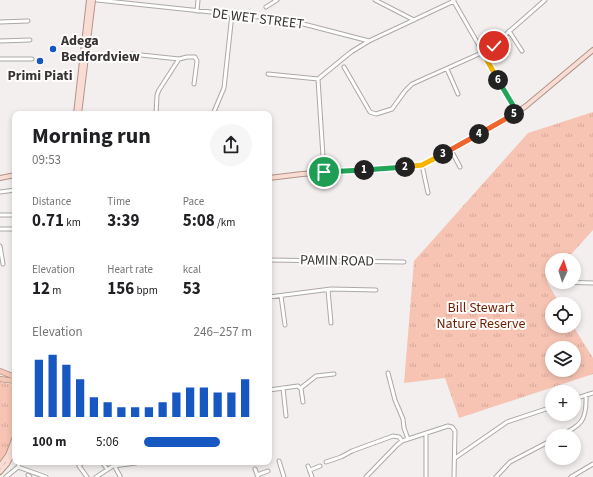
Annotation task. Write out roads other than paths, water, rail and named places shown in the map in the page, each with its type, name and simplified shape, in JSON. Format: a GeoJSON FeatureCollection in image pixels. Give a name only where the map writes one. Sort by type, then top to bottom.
{"type":"FeatureCollection","features":[{"type":"Feature","properties":{"kind":"highway"},"geometry":{"type":"LineString","coordinates":[[0,371],[12,377]]}},
{"type":"Feature","properties":{"kind":"highway"},"geometry":{"type":"LineString","coordinates":[[0,379],[12,379]]}},
{"type":"Feature","properties":{"kind":"main road"},"geometry":{"type":"LineString","coordinates":[[84,58],[89,0]]}},
{"type":"Feature","properties":{"kind":"main road"},"geometry":{"type":"LineString","coordinates":[[76,111],[93,0]]}},
{"type":"Feature","properties":{"kind":"main road"},"geometry":{"type":"LineString","coordinates":[[272,178],[324,172],[422,165],[517,112],[541,95],[593,50]]}},
{"type":"Feature","properties":{"kind":"main road"},"geometry":{"type":"LineString","coordinates":[[79,94],[79,111]]}},
{"type":"Feature","properties":{"kind":"main road"},"geometry":{"type":"LineString","coordinates":[[0,178],[12,176]]}},
{"type":"Feature","properties":{"kind":"main road"},"geometry":{"type":"LineString","coordinates":[[0,466],[8,455],[12,445]]}},
{"type":"Feature","properties":{"kind":"main road"},"geometry":{"type":"LineString","coordinates":[[0,472],[12,456]]}},
{"type":"Feature","properties":{"kind":"street","name":"DE WET STREET"},"geometry":{"type":"LineString","coordinates":[[97,0],[288,20],[369,41]]}},
{"type":"Feature","properties":{"kind":"street"},"geometry":{"type":"LineString","coordinates":[[197,11],[198,0]]}},
{"type":"Feature","properties":{"kind":"street"},"geometry":{"type":"LineString","coordinates":[[266,7],[277,0]]}},
{"type":"Feature","properties":{"kind":"street"},"geometry":{"type":"LineString","coordinates":[[375,0],[414,20]]}},
{"type":"Feature","properties":{"kind":"street"},"geometry":{"type":"LineString","coordinates":[[344,67],[370,112],[376,114],[392,109],[407,88],[416,81],[447,69],[491,48],[545,0]]}},
{"type":"Feature","properties":{"kind":"street"},"geometry":{"type":"LineString","coordinates":[[268,74],[318,79],[351,52],[369,41],[453,1],[517,112]]}},
{"type":"Feature","properties":{"kind":"street"},"geometry":{"type":"LineString","coordinates":[[214,111],[224,88],[232,14]]}},
{"type":"Feature","properties":{"kind":"street"},"geometry":{"type":"LineString","coordinates":[[0,22],[28,21]]}},
{"type":"Feature","properties":{"kind":"street"},"geometry":{"type":"LineString","coordinates":[[509,31],[522,51]]}},
{"type":"Feature","properties":{"kind":"street"},"geometry":{"type":"LineString","coordinates":[[0,41],[30,40]]}},
{"type":"Feature","properties":{"kind":"street"},"geometry":{"type":"LineString","coordinates":[[132,54],[179,58],[189,56],[197,58],[194,84]]}},
{"type":"Feature","properties":{"kind":"street"},"geometry":{"type":"LineString","coordinates":[[156,111],[157,95],[179,58]]}},
{"type":"Feature","properties":{"kind":"street"},"geometry":{"type":"LineString","coordinates":[[0,59],[32,59]]}},
{"type":"Feature","properties":{"kind":"street"},"geometry":{"type":"LineString","coordinates":[[447,69],[458,94]]}},
{"type":"Feature","properties":{"kind":"street"},"geometry":{"type":"LineString","coordinates":[[318,79],[324,172]]}},
{"type":"Feature","properties":{"kind":"street"},"geometry":{"type":"LineString","coordinates":[[451,150],[460,167]]}},
{"type":"Feature","properties":{"kind":"street"},"geometry":{"type":"LineString","coordinates":[[422,165],[428,193]]}},
{"type":"Feature","properties":{"kind":"street"},"geometry":{"type":"LineString","coordinates":[[0,192],[12,190]]}},
{"type":"Feature","properties":{"kind":"street"},"geometry":{"type":"LineString","coordinates":[[0,215],[12,215]]}},
{"type":"Feature","properties":{"kind":"street"},"geometry":{"type":"LineString","coordinates":[[0,229],[12,229]]}},
{"type":"Feature","properties":{"kind":"street"},"geometry":{"type":"LineString","coordinates":[[0,246],[3,264]]}},
{"type":"Feature","properties":{"kind":"street","name":"PAMIN ROAD"},"geometry":{"type":"LineString","coordinates":[[272,260],[404,262]]}},
{"type":"Feature","properties":{"kind":"street"},"geometry":{"type":"LineString","coordinates":[[581,283],[593,283]]}},
{"type":"Feature","properties":{"kind":"street"},"geometry":{"type":"LineString","coordinates":[[328,290],[331,323]]}},
{"type":"Feature","properties":{"kind":"street"},"geometry":{"type":"LineString","coordinates":[[272,297],[328,290],[376,290]]}},
{"type":"Feature","properties":{"kind":"street"},"geometry":{"type":"LineString","coordinates":[[281,296],[284,326]]}},
{"type":"Feature","properties":{"kind":"street"},"geometry":{"type":"LineString","coordinates":[[388,373],[394,400],[403,420],[408,439]]}},
{"type":"Feature","properties":{"kind":"street"},"geometry":{"type":"LineString","coordinates":[[301,388],[316,376],[334,374]]}},
{"type":"Feature","properties":{"kind":"street"},"geometry":{"type":"LineString","coordinates":[[272,390],[298,386],[301,388]]}},
{"type":"Feature","properties":{"kind":"street"},"geometry":{"type":"LineString","coordinates":[[283,388],[286,416]]}},
{"type":"Feature","properties":{"kind":"street"},"geometry":{"type":"LineString","coordinates":[[301,388],[303,402]]}},
{"type":"Feature","properties":{"kind":"street"},"geometry":{"type":"LineString","coordinates":[[581,397],[593,393]]}},
{"type":"Feature","properties":{"kind":"street"},"geometry":{"type":"LineString","coordinates":[[572,429],[581,424],[585,416],[586,395]]}},
{"type":"Feature","properties":{"kind":"street"},"geometry":{"type":"LineString","coordinates":[[455,458],[508,422],[545,409]]}},
{"type":"Feature","properties":{"kind":"street"},"geometry":{"type":"LineString","coordinates":[[366,477],[402,441],[447,426],[452,427],[455,431],[454,477]]}},
{"type":"Feature","properties":{"kind":"street"},"geometry":{"type":"LineString","coordinates":[[426,433],[426,477]]}},
{"type":"Feature","properties":{"kind":"street"},"geometry":{"type":"LineString","coordinates":[[326,462],[393,436],[399,437],[402,441]]}},
{"type":"Feature","properties":{"kind":"street"},"geometry":{"type":"LineString","coordinates":[[496,477],[510,462],[545,444]]}},
{"type":"Feature","properties":{"kind":"street"},"geometry":{"type":"LineString","coordinates":[[279,461],[284,477]]}},
{"type":"Feature","properties":{"kind":"street"},"geometry":{"type":"LineString","coordinates":[[571,477],[593,464]]}},
{"type":"Feature","properties":{"kind":"street"},"geometry":{"type":"LineString","coordinates":[[80,465],[79,466],[87,477]]}},
{"type":"Feature","properties":{"kind":"street"},"geometry":{"type":"LineString","coordinates":[[96,477],[112,465]]}},
{"type":"Feature","properties":{"kind":"street"},"geometry":{"type":"LineString","coordinates":[[114,465],[120,476]]}},
{"type":"Feature","properties":{"kind":"street"},"geometry":{"type":"LineString","coordinates":[[312,477],[309,468],[320,466]]}},
{"type":"Feature","properties":{"kind":"street"},"geometry":{"type":"LineString","coordinates":[[6,477],[18,467],[46,477]]}},
{"type":"Feature","properties":{"kind":"street"},"geometry":{"type":"LineString","coordinates":[[255,469],[257,476],[268,471]]}},
{"type":"Feature","properties":{"kind":"place","name":"Adega Bedfordview"},"geometry":{"type":"Point","coordinates":[53,49]}},
{"type":"Feature","properties":{"kind":"place","name":"Primi Piati"},"geometry":{"type":"Point","coordinates":[40,61]}},
{"type":"Feature","properties":{"kind":"park label","name":"Bill Stewart Nature Reserve"},"geometry":{"type":"Point","coordinates":[481,316]}}]}
